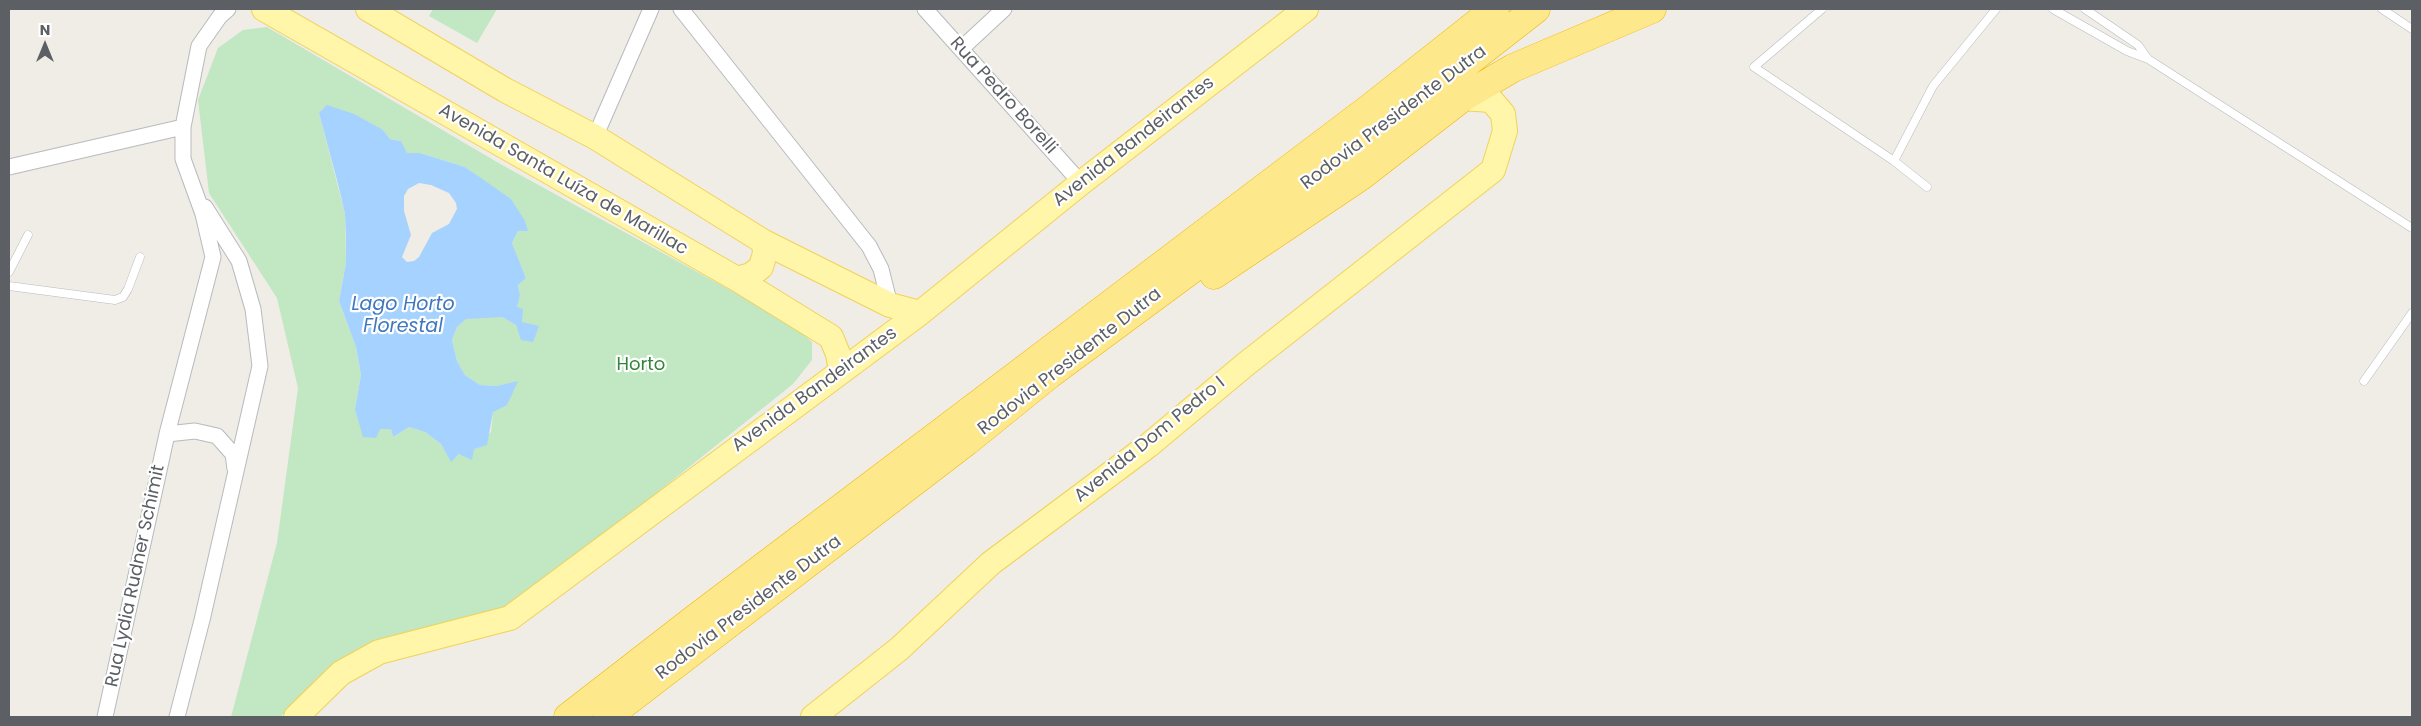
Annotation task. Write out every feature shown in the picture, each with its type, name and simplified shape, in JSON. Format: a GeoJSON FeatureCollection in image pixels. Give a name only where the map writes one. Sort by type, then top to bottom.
{"type":"FeatureCollection","features":[{"type":"Feature","properties":{"kind":"highway","name":"Rodovia Presidente Dutra"},"geometry":{"type":"LineString","coordinates":[[568,717],[705,611],[1371,107],[1495,9]]}},
{"type":"Feature","properties":{"kind":"highway","name":"Rodovia Presidente Dutra"},"geometry":{"type":"LineString","coordinates":[[607,717],[966,442],[1050,374],[1390,123],[1536,9]]}},
{"type":"Feature","properties":{"kind":"highway"},"geometry":{"type":"LineString","coordinates":[[966,442],[1360,176],[1462,98],[1513,68],[1652,9]]}},
{"type":"Feature","properties":{"kind":"main road","name":"Avenida Santa Luíza de Marillac"},"geometry":{"type":"LineString","coordinates":[[264,9],[738,279],[831,337],[838,354],[841,370]]}},
{"type":"Feature","properties":{"kind":"main road"},"geometry":{"type":"LineString","coordinates":[[368,9],[394,19],[505,90],[595,137],[764,242],[890,305],[920,313]]}},
{"type":"Feature","properties":{"kind":"main road","name":"Avenida Bandeirantes"},"geometry":{"type":"LineString","coordinates":[[296,717],[341,673],[379,652],[510,618],[920,313],[1081,183],[1306,9]]}},
{"type":"Feature","properties":{"kind":"main road","name":"Avenida Dom Pedro I"},"geometry":{"type":"LineString","coordinates":[[813,717],[899,649],[991,563],[1149,445],[1246,364],[1493,170],[1505,130],[1503,114],[1491,100],[1462,98]]}},
{"type":"Feature","properties":{"kind":"main road"},"geometry":{"type":"LineString","coordinates":[[738,279],[751,275],[761,266],[765,253],[764,242]]}},
{"type":"Feature","properties":{"kind":"street"},"geometry":{"type":"LineString","coordinates":[[9,167],[182,127],[199,46],[220,16],[228,9]]}},
{"type":"Feature","properties":{"kind":"street"},"geometry":{"type":"LineString","coordinates":[[595,137],[650,9]]}},
{"type":"Feature","properties":{"kind":"street"},"geometry":{"type":"LineString","coordinates":[[681,9],[869,246],[881,269],[890,305]]}},
{"type":"Feature","properties":{"kind":"street","name":"Rua Pedro Borelli"},"geometry":{"type":"LineString","coordinates":[[925,9],[962,48],[1081,183]]}},
{"type":"Feature","properties":{"kind":"street"},"geometry":{"type":"LineString","coordinates":[[962,48],[1004,9]]}},
{"type":"Feature","properties":{"kind":"street","name":"Rua Lydia Rudner Schimit"},"geometry":{"type":"LineString","coordinates":[[177,717],[202,620],[260,366],[253,309],[239,261],[206,213],[194,189],[183,159],[182,127]]}},
{"type":"Feature","properties":{"kind":"street","name":"Rua Lydia Rudner Schimit"},"geometry":{"type":"LineString","coordinates":[[105,717],[167,434],[214,257],[206,213]]}},
{"type":"Feature","properties":{"kind":"street","name":"Rua Lydia Rudner Schimit"},"geometry":{"type":"LineString","coordinates":[[167,434],[196,431],[217,436],[233,454],[235,476]]}},
{"type":"Feature","properties":{"kind":"lane"},"geometry":{"type":"LineString","coordinates":[[1822,9],[1754,67],[1894,161],[1927,186]]}},
{"type":"Feature","properties":{"kind":"lane"},"geometry":{"type":"LineString","coordinates":[[1894,161],[1933,86],[1996,9]]}},
{"type":"Feature","properties":{"kind":"lane"},"geometry":{"type":"LineString","coordinates":[[2053,9],[2126,51],[2148,59],[2412,228]]}},
{"type":"Feature","properties":{"kind":"lane"},"geometry":{"type":"LineString","coordinates":[[2085,9],[2138,45],[2148,59]]}},
{"type":"Feature","properties":{"kind":"lane"},"geometry":{"type":"LineString","coordinates":[[2382,9],[2412,29]]}},
{"type":"Feature","properties":{"kind":"lane"},"geometry":{"type":"LineString","coordinates":[[9,272],[28,234]]}},
{"type":"Feature","properties":{"kind":"lane"},"geometry":{"type":"LineString","coordinates":[[9,286],[115,300],[123,297],[128,289],[140,257]]}},
{"type":"Feature","properties":{"kind":"lane"},"geometry":{"type":"LineString","coordinates":[[2364,381],[2412,313]]}},
{"type":"Feature","properties":{"kind":"green space"},"geometry":{"type":"Polygon","coordinates":[[[433,9],[497,9],[477,43],[429,16],[433,9]]]}},
{"type":"Feature","properties":{"kind":"green space","name":"Horto"},"geometry":{"type":"Polygon","coordinates":[[[267,27],[502,165],[794,325],[812,342],[812,360],[793,384],[509,611],[332,671],[280,717],[231,717],[277,543],[298,388],[277,298],[209,193],[198,100],[218,48],[243,30],[267,27]],[[319,113],[345,214],[346,263],[339,301],[356,347],[361,375],[355,409],[380,429],[391,429],[393,437],[409,427],[425,432],[441,444],[451,461],[459,454],[474,449],[491,432],[493,412],[517,382],[497,386],[480,385],[465,375],[457,361],[452,340],[457,327],[466,319],[502,317],[516,325],[522,340],[522,322],[516,307],[520,295],[518,284],[526,278],[512,243],[518,231],[528,230],[487,183],[465,167],[420,153],[406,153],[401,141],[390,139],[383,130],[319,113]]]}},
{"type":"Feature","properties":{"kind":"water","name":"Lago Horto Florestal"},"geometry":{"type":"Polygon","coordinates":[[[327,105],[354,114],[383,130],[390,139],[401,141],[407,153],[420,153],[465,167],[511,199],[525,221],[528,231],[518,231],[512,243],[526,278],[518,285],[520,295],[517,307],[523,309],[522,322],[539,326],[533,342],[521,340],[516,325],[502,317],[466,319],[457,327],[452,340],[457,361],[465,375],[480,385],[497,386],[518,381],[507,405],[493,412],[487,445],[474,449],[472,460],[459,454],[451,462],[441,444],[425,432],[409,427],[393,437],[391,429],[380,429],[376,438],[363,437],[355,409],[361,375],[356,347],[339,301],[346,263],[345,214],[319,113],[327,105]],[[419,183],[408,189],[404,196],[404,211],[411,235],[402,257],[407,262],[414,261],[419,257],[432,233],[449,224],[457,209],[456,203],[449,193],[431,185],[419,183]]]}}]}
